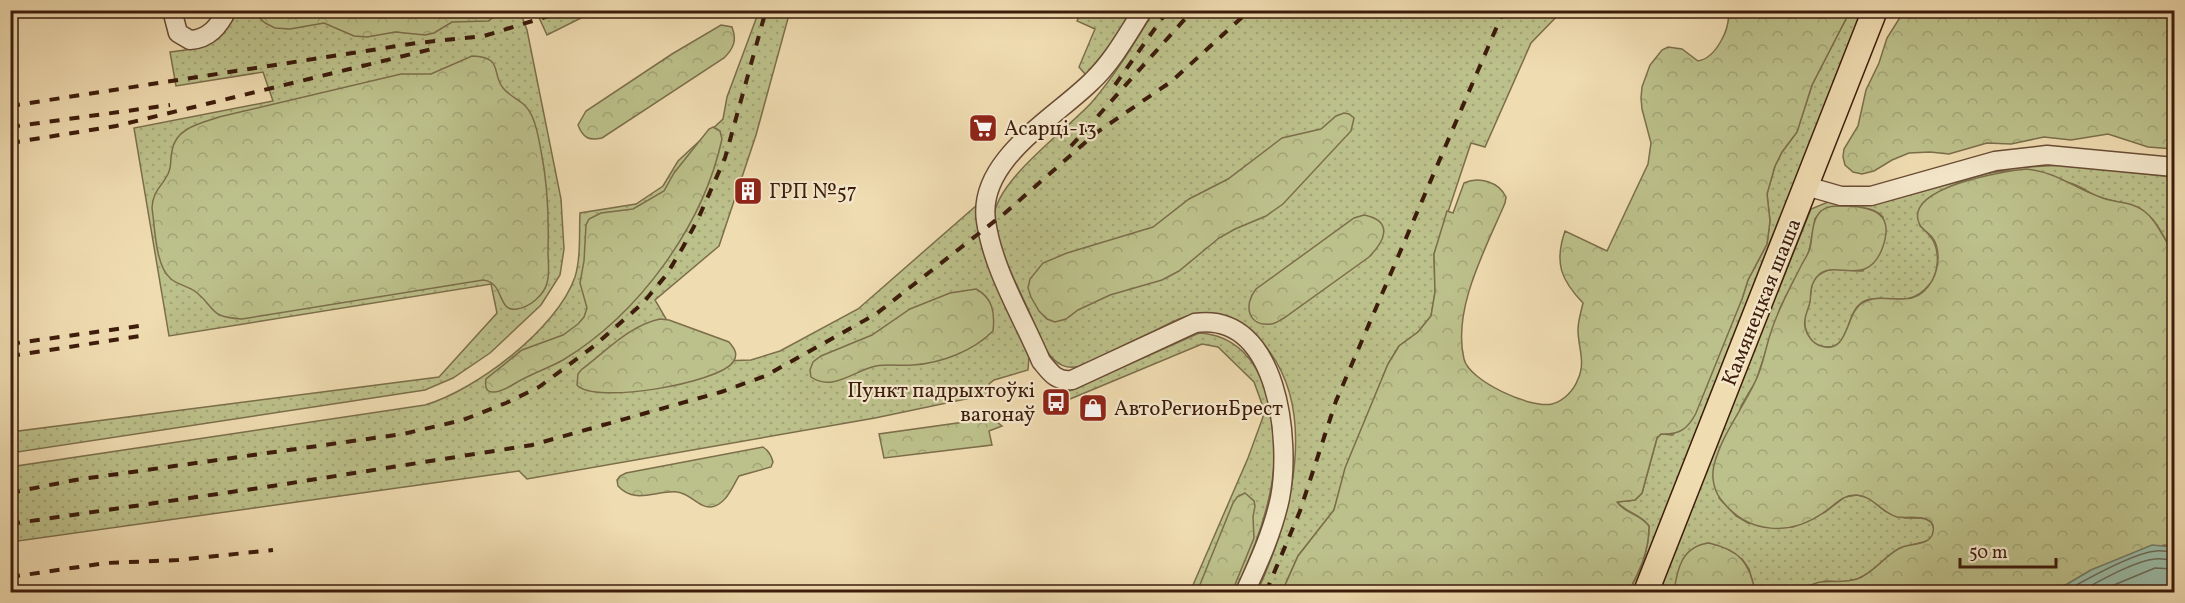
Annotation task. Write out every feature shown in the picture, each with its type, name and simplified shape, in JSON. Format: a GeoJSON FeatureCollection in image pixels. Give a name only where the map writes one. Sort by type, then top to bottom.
{"type":"FeatureCollection","features":[{"type":"Feature","properties":{"kind":"main road","name":"Камянецкая шаша"},"geometry":{"type":"LineString","coordinates":[[1646,592],[1875,10]]}},
{"type":"Feature","properties":{"kind":"street"},"geometry":{"type":"LineString","coordinates":[[172,10],[178,33],[190,40],[206,36],[220,22],[227,10]]}},
{"type":"Feature","properties":{"kind":"street"},"geometry":{"type":"LineString","coordinates":[[1143,10],[1105,68],[1018,145],[1002,165],[987,196],[986,219],[997,262],[1041,361],[1059,379],[1072,380],[1202,322],[1219,323],[1232,329],[1254,348],[1276,393],[1284,444],[1280,498],[1272,528],[1245,592]]}},
{"type":"Feature","properties":{"kind":"street"},"geometry":{"type":"LineString","coordinates":[[1806,186],[1841,196],[1871,196],[1995,161],[2047,155],[2175,167]]}},
{"type":"Feature","properties":{"kind":"green space"},"geometry":{"type":"Polygon","coordinates":[[[235,11],[520,11],[527,30],[561,199],[564,249],[560,275],[541,305],[490,353],[453,378],[425,390],[11,453],[11,432],[439,377],[497,313],[491,284],[169,336],[134,128],[273,101],[263,72],[176,86],[170,52],[210,43],[235,11]]]}},
{"type":"Feature","properties":{"kind":"green space"},"geometry":{"type":"Polygon","coordinates":[[[252,11],[503,11],[488,21],[452,22],[434,33],[425,35],[395,32],[367,37],[354,36],[324,23],[290,29],[275,28],[265,23],[252,11]]]}},
{"type":"Feature","properties":{"kind":"green space"},"geometry":{"type":"Polygon","coordinates":[[[536,11],[595,11],[547,35],[536,11]]]}},
{"type":"Feature","properties":{"kind":"green space"},"geometry":{"type":"Polygon","coordinates":[[[759,11],[790,11],[756,135],[719,246],[655,300],[691,362],[751,360],[780,351],[858,309],[977,205],[981,242],[1029,356],[1028,370],[994,380],[989,384],[990,394],[875,418],[527,479],[519,471],[11,542],[10,467],[425,405],[467,386],[490,372],[533,336],[551,317],[565,297],[577,269],[580,213],[636,204],[663,186],[678,161],[723,119],[727,97],[759,11]]]}},
{"type":"Feature","properties":{"kind":"green space"},"geometry":{"type":"Polygon","coordinates":[[[1082,11],[1132,11],[1115,39],[1086,75],[1079,67],[1095,29],[1077,21],[1082,11]]]}},
{"type":"Feature","properties":{"kind":"green space"},"geometry":{"type":"Polygon","coordinates":[[[1154,11],[1562,11],[1531,43],[1485,147],[1471,143],[1434,254],[1435,292],[1431,316],[1418,332],[1399,346],[1388,364],[1346,468],[1334,510],[1298,556],[1282,592],[1257,592],[1281,531],[1289,497],[1295,462],[1295,428],[1290,395],[1278,365],[1258,338],[1246,327],[1232,319],[1217,314],[1201,313],[1175,321],[1084,365],[1067,367],[1054,360],[1046,350],[996,235],[994,219],[997,204],[1006,189],[1018,173],[1092,102],[1117,69],[1154,11]]]}},
{"type":"Feature","properties":{"kind":"green space"},"geometry":{"type":"Polygon","coordinates":[[[1728,11],[1850,11],[1812,85],[1797,132],[1775,166],[1767,194],[1770,221],[1767,244],[1748,280],[1696,413],[1682,430],[1661,434],[1657,438],[1642,493],[1635,500],[1617,502],[1649,526],[1643,560],[1628,592],[1282,592],[1298,556],[1334,510],[1345,468],[1388,364],[1399,346],[1418,332],[1431,316],[1435,292],[1434,254],[1447,211],[1453,213],[1464,183],[1482,180],[1494,184],[1506,197],[1473,279],[1467,300],[1462,340],[1464,359],[1468,367],[1477,376],[1502,392],[1530,402],[1552,404],[1564,398],[1571,391],[1578,379],[1581,367],[1578,330],[1583,303],[1569,287],[1560,262],[1565,231],[1607,251],[1648,164],[1651,143],[1641,98],[1642,87],[1650,65],[1662,50],[1668,47],[1682,49],[1698,61],[1705,59],[1725,34],[1728,11]]]}},
{"type":"Feature","properties":{"kind":"green space"},"geometry":{"type":"Polygon","coordinates":[[[1850,11],[1863,11],[1635,592],[1628,592],[1643,560],[1649,526],[1617,502],[1635,500],[1642,493],[1657,438],[1661,434],[1673,435],[1742,299],[1748,280],[1767,244],[1770,221],[1767,194],[1775,166],[1797,132],[1812,85],[1850,11]]]}},
{"type":"Feature","properties":{"kind":"green space"},"geometry":{"type":"Polygon","coordinates":[[[1904,11],[2174,11],[2174,149],[2148,147],[2108,134],[2071,140],[2044,137],[2011,144],[1987,143],[1949,154],[1909,153],[1874,171],[1862,174],[1853,172],[1845,165],[1844,149],[1858,126],[1866,90],[1879,63],[1887,38],[1904,11]]]}},
{"type":"Feature","properties":{"kind":"green space"},"geometry":{"type":"Polygon","coordinates":[[[721,25],[732,27],[734,36],[732,47],[724,58],[602,138],[590,139],[582,133],[578,125],[586,111],[672,54],[721,25]]]}},
{"type":"Feature","properties":{"kind":"green space"},"geometry":{"type":"Polygon","coordinates":[[[472,56],[489,59],[493,63],[503,88],[529,110],[538,133],[547,189],[549,271],[540,296],[531,303],[522,308],[511,309],[503,302],[495,286],[483,280],[242,319],[218,314],[196,292],[174,281],[166,273],[159,256],[152,208],[156,193],[169,171],[174,143],[183,132],[197,124],[219,117],[401,74],[431,74],[472,56]]]}},
{"type":"Feature","properties":{"kind":"green space"},"geometry":{"type":"Polygon","coordinates":[[[1344,113],[1354,118],[1351,131],[1283,204],[1266,216],[1219,238],[1179,271],[1162,280],[1110,295],[1078,310],[1066,319],[1055,322],[1047,319],[1039,311],[1028,288],[1030,279],[1043,263],[1067,253],[1153,227],[1189,199],[1228,179],[1282,138],[1321,129],[1336,116],[1344,113]]]}},
{"type":"Feature","properties":{"kind":"green space"},"geometry":{"type":"Polygon","coordinates":[[[713,127],[720,131],[722,139],[713,172],[700,204],[664,265],[642,293],[591,341],[563,360],[505,389],[495,392],[487,390],[486,379],[522,350],[563,335],[584,317],[587,308],[580,283],[586,225],[589,219],[601,213],[633,209],[664,191],[674,173],[713,127]]]}},
{"type":"Feature","properties":{"kind":"green space"},"geometry":{"type":"Polygon","coordinates":[[[2063,165],[2174,177],[2174,252],[2152,219],[2131,205],[2098,197],[2077,185],[2050,178],[2010,171],[1986,174],[2009,168],[2063,165]]]}},
{"type":"Feature","properties":{"kind":"green space"},"geometry":{"type":"Polygon","coordinates":[[[2026,169],[2057,177],[2100,197],[2139,208],[2153,220],[2174,252],[2174,547],[2164,545],[2091,570],[2054,592],[1802,592],[1815,583],[1857,579],[1874,569],[1894,551],[1904,546],[1924,542],[1931,537],[1933,532],[1931,522],[1926,519],[1897,517],[1868,498],[1857,495],[1843,498],[1823,513],[1797,525],[1784,528],[1757,526],[1733,513],[1715,489],[1713,470],[1718,454],[1727,432],[1758,376],[1777,315],[1809,251],[1818,215],[1824,209],[1833,206],[1866,208],[1880,215],[1886,228],[1882,249],[1875,262],[1856,271],[1827,270],[1819,274],[1813,283],[1805,327],[1809,336],[1818,345],[1830,347],[1837,345],[1842,339],[1852,316],[1862,303],[1880,298],[1908,299],[1925,291],[1932,281],[1937,265],[1937,247],[1932,237],[1921,227],[1918,210],[1926,200],[1959,183],[1998,173],[2026,169]]]}},
{"type":"Feature","properties":{"kind":"green space"},"geometry":{"type":"Polygon","coordinates":[[[1972,178],[1939,192],[1922,204],[1920,226],[1932,239],[1937,253],[1937,269],[1930,284],[1919,294],[1910,298],[1864,301],[1853,313],[1843,339],[1833,346],[1826,347],[1812,341],[1805,327],[1805,315],[1814,281],[1819,275],[1830,270],[1863,271],[1883,217],[1877,212],[1863,208],[1821,211],[1815,219],[1809,252],[1780,308],[1756,381],[1741,406],[1719,498],[1736,516],[1748,523],[1793,527],[1825,512],[1845,497],[1857,495],[1869,498],[1885,511],[1905,518],[1924,518],[1931,522],[1934,529],[1933,536],[1928,541],[1900,548],[1858,579],[1843,582],[1825,581],[1808,586],[1802,592],[1755,592],[1749,569],[1742,559],[1683,559],[1674,592],[1656,592],[1811,209],[1828,202],[1856,204],[1883,202],[1972,178]]]}},
{"type":"Feature","properties":{"kind":"green space"},"geometry":{"type":"Polygon","coordinates":[[[1364,215],[1380,222],[1384,232],[1379,245],[1369,257],[1278,322],[1263,324],[1253,318],[1249,308],[1256,289],[1354,218],[1364,215]]]}},
{"type":"Feature","properties":{"kind":"green space"},"geometry":{"type":"Polygon","coordinates":[[[976,289],[986,297],[992,307],[993,331],[967,350],[946,359],[924,364],[876,366],[836,381],[819,381],[811,377],[810,370],[813,362],[821,356],[872,335],[910,309],[950,293],[976,289]]]}},
{"type":"Feature","properties":{"kind":"green space"},"geometry":{"type":"Polygon","coordinates":[[[660,319],[669,320],[729,342],[735,351],[735,359],[723,370],[705,377],[656,389],[607,393],[588,391],[577,385],[578,374],[581,370],[628,333],[660,319]]]}},
{"type":"Feature","properties":{"kind":"green space"},"geometry":{"type":"Polygon","coordinates":[[[1199,333],[1224,339],[1243,352],[1257,371],[1267,394],[1272,419],[1274,445],[1270,493],[1260,531],[1235,592],[1190,592],[1248,458],[1263,417],[1262,404],[1254,382],[1218,347],[1202,344],[1046,409],[1049,402],[1058,396],[1199,333]]]}},
{"type":"Feature","properties":{"kind":"green space"},"geometry":{"type":"Polygon","coordinates":[[[993,419],[1002,426],[989,431],[992,445],[884,458],[879,434],[993,419]]]}},
{"type":"Feature","properties":{"kind":"green space"},"geometry":{"type":"Polygon","coordinates":[[[763,447],[773,462],[771,467],[739,476],[725,499],[716,506],[707,507],[677,492],[632,495],[618,486],[617,480],[626,473],[763,447]]]}},
{"type":"Feature","properties":{"kind":"green space"},"geometry":{"type":"Polygon","coordinates":[[[1245,493],[1254,501],[1255,506],[1254,538],[1232,592],[1197,592],[1233,503],[1237,497],[1245,493]]]}},
{"type":"Feature","properties":{"kind":"green space"},"geometry":{"type":"Polygon","coordinates":[[[1709,543],[1728,549],[1741,559],[1750,573],[1755,592],[1674,592],[1682,560],[1693,549],[1709,543]]]}},
{"type":"Feature","properties":{"kind":"water"},"geometry":{"type":"Polygon","coordinates":[[[2152,545],[2174,547],[2174,592],[2054,592],[2091,570],[2152,545]]]}},
{"type":"Feature","properties":{"kind":"railway"},"geometry":{"type":"LineString","coordinates":[[10,106],[417,43],[484,36],[568,10]]}},
{"type":"Feature","properties":{"kind":"railway"},"geometry":{"type":"LineString","coordinates":[[10,493],[75,480],[403,434],[463,420],[539,387],[594,346],[643,303],[667,274],[698,219],[725,158],[766,10]]}},
{"type":"Feature","properties":{"kind":"railway"},"geometry":{"type":"LineString","coordinates":[[1115,85],[1168,10]]}},
{"type":"Feature","properties":{"kind":"railway"},"geometry":{"type":"LineString","coordinates":[[1071,146],[1193,10]]}},
{"type":"Feature","properties":{"kind":"railway"},"geometry":{"type":"LineString","coordinates":[[10,524],[532,445],[721,392],[765,376],[876,314],[1005,213],[1096,133],[1172,81],[1250,10]]}},
{"type":"Feature","properties":{"kind":"railway"},"geometry":{"type":"LineString","coordinates":[[1266,592],[1300,511],[1336,401],[1504,10]]}},
{"type":"Feature","properties":{"kind":"railway"},"geometry":{"type":"LineString","coordinates":[[10,143],[116,126],[432,49]]}},
{"type":"Feature","properties":{"kind":"railway"},"geometry":{"type":"LineString","coordinates":[[10,127],[170,105]]}},
{"type":"Feature","properties":{"kind":"railway"},"geometry":{"type":"LineString","coordinates":[[10,344],[146,325]]}},
{"type":"Feature","properties":{"kind":"railway"},"geometry":{"type":"LineString","coordinates":[[10,356],[147,335]]}},
{"type":"Feature","properties":{"kind":"railway"},"geometry":{"type":"LineString","coordinates":[[10,577],[106,563],[178,560],[273,550]]}},
{"type":"Feature","properties":{"kind":"place","name":"Асарці-13"},"geometry":{"type":"Point","coordinates":[983,128]}},
{"type":"Feature","properties":{"kind":"place","name":"ГРП №57"},"geometry":{"type":"Point","coordinates":[748,191]}},
{"type":"Feature","properties":{"kind":"place","name":"Пункт падрыхтоўкі вагонаў"},"geometry":{"type":"Point","coordinates":[1056,402]}},
{"type":"Feature","properties":{"kind":"place","name":"АвтоРегионБрест"},"geometry":{"type":"Point","coordinates":[1093,408]}}]}
